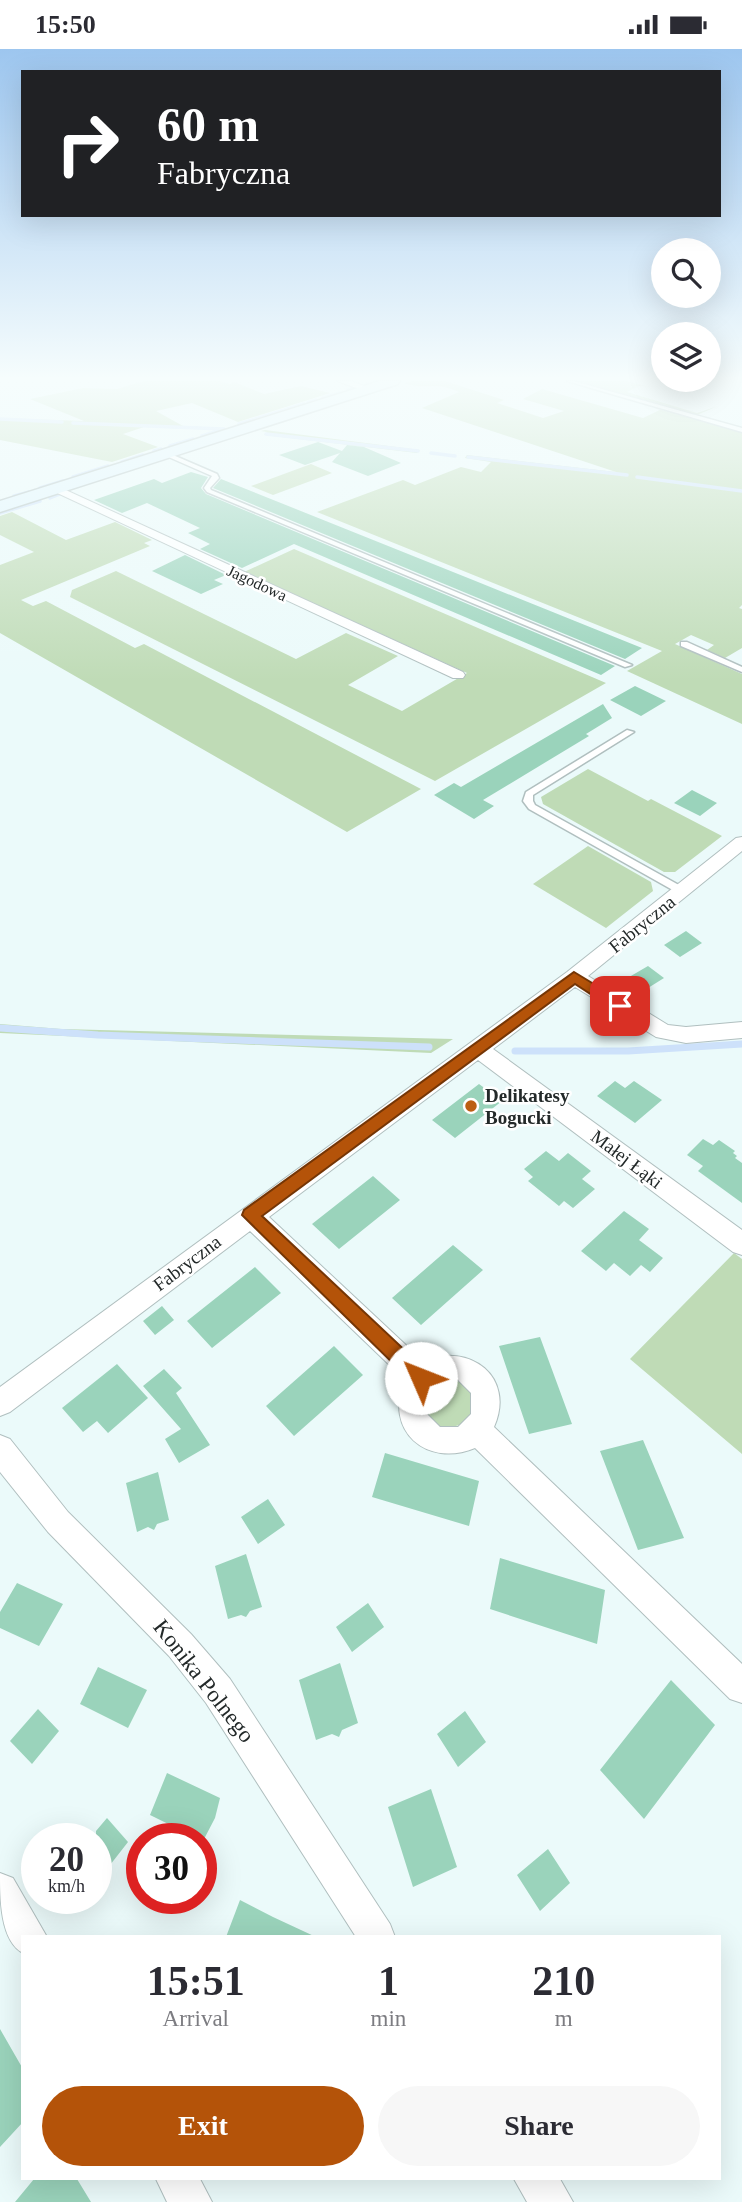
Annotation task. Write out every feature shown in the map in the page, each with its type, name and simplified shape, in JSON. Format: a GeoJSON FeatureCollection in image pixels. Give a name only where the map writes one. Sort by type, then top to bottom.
{"type":"FeatureCollection","features":[{"type":"Feature","properties":{"kind":"main road"},"geometry":{"type":"LineString","coordinates":[[0,507],[80,481]]}},
{"type":"Feature","properties":{"kind":"street","name":"Jagodowa"},"geometry":{"type":"LineString","coordinates":[[57,489],[458,675]]}},
{"type":"Feature","properties":{"kind":"street","name":"Fabryczna"},"geometry":{"type":"LineString","coordinates":[[0,1403],[574,977],[742,842]]}},
{"type":"Feature","properties":{"kind":"street"},"geometry":{"type":"LineString","coordinates":[[574,977],[663,1032],[686,1035],[742,1030]]}},
{"type":"Feature","properties":{"kind":"street","name":"Małej Łąki"},"geometry":{"type":"LineString","coordinates":[[478,1049],[742,1244]]}},
{"type":"Feature","properties":{"kind":"street"},"geometry":{"type":"LineString","coordinates":[[250,1215],[421,1378]]}},
{"type":"Feature","properties":{"kind":"street"},"geometry":{"type":"LineString","coordinates":[[440,1368],[471,1374],[485,1391],[488,1402],[484,1422],[478,1431],[456,1441],[444,1441],[422,1430],[415,1420],[411,1398],[421,1378],[440,1368]]}},
{"type":"Feature","properties":{"kind":"street"},"geometry":{"type":"LineString","coordinates":[[478,1431],[742,1688]]}},
{"type":"Feature","properties":{"kind":"street","name":"Konika Polnego"},"geometry":{"type":"LineString","coordinates":[[0,1449],[58,1522],[180,1645],[218,1691],[376,1935]]}},
{"type":"Feature","properties":{"kind":"street"},"geometry":{"type":"LineString","coordinates":[[0,1891],[28,1935]]}},
{"type":"Feature","properties":{"kind":"street"},"geometry":{"type":"LineString","coordinates":[[178,2180],[191,2202]]}},
{"type":"Feature","properties":{"kind":"street"},"geometry":{"type":"LineString","coordinates":[[536,2180],[552,2202]]}},
{"type":"Feature","properties":{"kind":"lane"},"geometry":{"type":"LineString","coordinates":[[213,481],[207,488],[209,491],[628,665]]}},
{"type":"Feature","properties":{"kind":"lane"},"geometry":{"type":"LineString","coordinates":[[684,644],[742,670]]}},
{"type":"Feature","properties":{"kind":"lane"},"geometry":{"type":"LineString","coordinates":[[630,732],[529,794],[528,801],[532,807],[682,891]]}},
{"type":"Feature","properties":{"kind":"green space"},"geometry":{"type":"Polygon","coordinates":[[[263,481],[309,481],[273,495],[251,486],[263,481]]]}},
{"type":"Feature","properties":{"kind":"green space"},"geometry":{"type":"Polygon","coordinates":[[[399,481],[415,485],[424,481],[742,481],[742,605],[739,608],[742,609],[742,648],[725,658],[707,650],[714,645],[691,635],[675,644],[742,674],[742,724],[627,671],[662,651],[317,512],[399,481]]]}},
{"type":"Feature","properties":{"kind":"green space"},"geometry":{"type":"Polygon","coordinates":[[[12,512],[66,540],[115,522],[152,540],[144,543],[150,546],[21,600],[33,606],[46,601],[135,648],[144,644],[421,789],[347,832],[0,633],[0,565],[34,552],[0,535],[0,516],[12,512]]]}},
{"type":"Feature","properties":{"kind":"green space"},"geometry":{"type":"Polygon","coordinates":[[[294,549],[606,683],[435,781],[70,597],[72,590],[116,571],[296,659],[346,633],[398,656],[348,685],[402,711],[467,673],[244,572],[294,549]]]}},
{"type":"Feature","properties":{"kind":"green space"},"geometry":{"type":"Polygon","coordinates":[[[588,769],[722,836],[675,872],[664,872],[543,804],[541,797],[588,769]]]}},
{"type":"Feature","properties":{"kind":"green space"},"geometry":{"type":"Polygon","coordinates":[[[588,846],[651,882],[653,891],[606,928],[533,884],[588,846]]]}},
{"type":"Feature","properties":{"kind":"green space"},"geometry":{"type":"Polygon","coordinates":[[[0,1024],[61,1029],[453,1039],[431,1053],[0,1033],[0,1024]]]}},
{"type":"Feature","properties":{"kind":"green space"},"geometry":{"type":"Polygon","coordinates":[[[734,1253],[742,1259],[742,1454],[630,1359],[734,1253]]]}},
{"type":"Feature","properties":{"kind":"green space"},"geometry":{"type":"Polygon","coordinates":[[[441,1380],[459,1381],[471,1393],[472,1417],[458,1425],[445,1427],[435,1424],[428,1417],[424,1398],[430,1388],[441,1380]]]}},
{"type":"Feature","properties":{"kind":"building"},"geometry":{"type":"Polygon","coordinates":[[[147,481],[205,481],[201,488],[206,494],[615,666],[601,675],[294,544],[242,568],[200,549],[210,544],[188,533],[200,528],[147,503],[122,513],[94,500],[147,481]]]}},
{"type":"Feature","properties":{"kind":"building"},"geometry":{"type":"Polygon","coordinates":[[[219,481],[227,481],[642,648],[625,659],[213,488],[219,481]]]}},
{"type":"Feature","properties":{"kind":"building"},"geometry":{"type":"Polygon","coordinates":[[[185,555],[226,575],[214,580],[223,584],[201,594],[152,571],[185,555]]]}},
{"type":"Feature","properties":{"kind":"building"},"geometry":{"type":"Polygon","coordinates":[[[635,686],[666,701],[641,716],[610,700],[635,686]]]}},
{"type":"Feature","properties":{"kind":"building"},"geometry":{"type":"Polygon","coordinates":[[[603,704],[612,718],[586,734],[589,736],[483,800],[494,806],[474,819],[434,795],[454,783],[461,787],[603,704]]]}},
{"type":"Feature","properties":{"kind":"building"},"geometry":{"type":"Polygon","coordinates":[[[692,790],[717,803],[700,816],[674,803],[692,790]]]}},
{"type":"Feature","properties":{"kind":"building"},"geometry":{"type":"Polygon","coordinates":[[[686,931],[702,943],[680,957],[664,945],[686,931]]]}},
{"type":"Feature","properties":{"kind":"building"},"geometry":{"type":"Polygon","coordinates":[[[648,966],[664,978],[640,993],[624,980],[648,966]]]}},
{"type":"Feature","properties":{"kind":"building"},"geometry":{"type":"Polygon","coordinates":[[[615,1081],[625,1088],[634,1081],[662,1100],[635,1123],[597,1096],[615,1081]]]}},
{"type":"Feature","properties":{"kind":"building"},"geometry":{"type":"Polygon","coordinates":[[[479,1084],[502,1101],[455,1138],[432,1120],[479,1084]]]}},
{"type":"Feature","properties":{"kind":"building"},"geometry":{"type":"Polygon","coordinates":[[[703,1139],[713,1145],[719,1140],[735,1151],[735,1158],[742,1163],[742,1203],[698,1171],[703,1166],[687,1155],[703,1139]]]}},
{"type":"Feature","properties":{"kind":"building"},"geometry":{"type":"Polygon","coordinates":[[[546,1151],[559,1161],[568,1153],[591,1171],[582,1179],[595,1189],[573,1208],[564,1201],[559,1206],[528,1181],[533,1177],[524,1169],[546,1151]]]}},
{"type":"Feature","properties":{"kind":"building"},"geometry":{"type":"Polygon","coordinates":[[[373,1176],[400,1200],[339,1249],[312,1224],[373,1176]]]}},
{"type":"Feature","properties":{"kind":"building"},"geometry":{"type":"Polygon","coordinates":[[[624,1211],[649,1229],[639,1240],[663,1258],[650,1272],[641,1265],[630,1276],[614,1263],[606,1271],[581,1251],[624,1211]]]}},
{"type":"Feature","properties":{"kind":"building"},"geometry":{"type":"Polygon","coordinates":[[[453,1245],[483,1270],[421,1325],[392,1298],[453,1245]]]}},
{"type":"Feature","properties":{"kind":"building"},"geometry":{"type":"Polygon","coordinates":[[[255,1267],[281,1293],[212,1348],[187,1321],[255,1267]]]}},
{"type":"Feature","properties":{"kind":"building"},"geometry":{"type":"Polygon","coordinates":[[[162,1306],[174,1320],[155,1335],[143,1321],[162,1306]]]}},
{"type":"Feature","properties":{"kind":"building"},"geometry":{"type":"Polygon","coordinates":[[[540,1337],[572,1424],[529,1434],[499,1346],[540,1337]]]}},
{"type":"Feature","properties":{"kind":"building"},"geometry":{"type":"Polygon","coordinates":[[[334,1346],[363,1375],[294,1436],[266,1406],[334,1346]]]}},
{"type":"Feature","properties":{"kind":"building"},"geometry":{"type":"Polygon","coordinates":[[[117,1364],[148,1398],[108,1433],[97,1421],[83,1432],[62,1408],[117,1364]]]}},
{"type":"Feature","properties":{"kind":"building"},"geometry":{"type":"Polygon","coordinates":[[[164,1369],[182,1388],[176,1393],[210,1445],[179,1463],[165,1439],[181,1429],[143,1386],[164,1369]]]}},
{"type":"Feature","properties":{"kind":"building"},"geometry":{"type":"Polygon","coordinates":[[[643,1440],[684,1538],[638,1550],[600,1451],[643,1440]]]}},
{"type":"Feature","properties":{"kind":"building"},"geometry":{"type":"Polygon","coordinates":[[[385,1453],[479,1481],[469,1526],[372,1497],[385,1453]]]}},
{"type":"Feature","properties":{"kind":"building"},"geometry":{"type":"Polygon","coordinates":[[[158,1472],[169,1520],[157,1524],[154,1530],[148,1527],[137,1532],[126,1483],[158,1472]]]}},
{"type":"Feature","properties":{"kind":"building"},"geometry":{"type":"Polygon","coordinates":[[[268,1499],[285,1525],[258,1544],[241,1517],[268,1499]]]}},
{"type":"Feature","properties":{"kind":"building"},"geometry":{"type":"Polygon","coordinates":[[[246,1554],[262,1607],[250,1611],[246,1617],[241,1615],[228,1619],[215,1566],[246,1554]]]}},
{"type":"Feature","properties":{"kind":"building"},"geometry":{"type":"Polygon","coordinates":[[[500,1558],[605,1590],[597,1644],[490,1609],[500,1558]]]}},
{"type":"Feature","properties":{"kind":"building"},"geometry":{"type":"Polygon","coordinates":[[[17,1583],[63,1604],[39,1646],[0,1628],[0,1612],[17,1583]]]}},
{"type":"Feature","properties":{"kind":"building"},"geometry":{"type":"Polygon","coordinates":[[[368,1603],[384,1627],[352,1652],[336,1627],[368,1603]]]}},
{"type":"Feature","properties":{"kind":"building"},"geometry":{"type":"Polygon","coordinates":[[[340,1663],[358,1723],[342,1730],[339,1737],[332,1734],[316,1740],[299,1680],[340,1663]]]}},
{"type":"Feature","properties":{"kind":"building"},"geometry":{"type":"Polygon","coordinates":[[[98,1667],[147,1690],[128,1728],[80,1704],[98,1667]]]}},
{"type":"Feature","properties":{"kind":"building"},"geometry":{"type":"Polygon","coordinates":[[[671,1680],[715,1725],[644,1819],[600,1770],[671,1680]]]}},
{"type":"Feature","properties":{"kind":"building"},"geometry":{"type":"Polygon","coordinates":[[[38,1709],[59,1731],[32,1764],[10,1741],[38,1709]]]}},
{"type":"Feature","properties":{"kind":"building"},"geometry":{"type":"Polygon","coordinates":[[[465,1711],[486,1742],[458,1767],[437,1734],[465,1711]]]}},
{"type":"Feature","properties":{"kind":"building"},"geometry":{"type":"Polygon","coordinates":[[[167,1773],[220,1798],[212,1823],[166,1823],[150,1815],[167,1773]]]}},
{"type":"Feature","properties":{"kind":"building"},"geometry":{"type":"Polygon","coordinates":[[[431,1789],[457,1867],[413,1887],[388,1807],[431,1789]]]}},
{"type":"Feature","properties":{"kind":"building"},"geometry":{"type":"Polygon","coordinates":[[[112,1824],[126,1840],[126,1845],[112,1862],[112,1824]]]}},
{"type":"Feature","properties":{"kind":"building"},"geometry":{"type":"Polygon","coordinates":[[[548,1849],[570,1883],[540,1911],[517,1875],[548,1849]]]}},
{"type":"Feature","properties":{"kind":"building"},"geometry":{"type":"Polygon","coordinates":[[[240,1900],[312,1935],[227,1935],[240,1900]]]}},
{"type":"Feature","properties":{"kind":"building"},"geometry":{"type":"Polygon","coordinates":[[[0,2029],[21,2066],[21,2124],[0,2147],[0,2029]]]}},
{"type":"Feature","properties":{"kind":"building"},"geometry":{"type":"Polygon","coordinates":[[[33,2180],[78,2180],[91,2202],[15,2202],[33,2180]]]}},
{"type":"Feature","properties":{"kind":"waterway"},"geometry":{"type":"LineString","coordinates":[[40,488],[61,481]]}},
{"type":"Feature","properties":{"kind":"waterway"},"geometry":{"type":"LineString","coordinates":[[671,481],[742,491]]}},
{"type":"Feature","properties":{"kind":"waterway"},"geometry":{"type":"LineString","coordinates":[[14,496],[29,492]]}},
{"type":"Feature","properties":{"kind":"waterway"},"geometry":{"type":"LineString","coordinates":[[50,498],[60,494]]}},
{"type":"Feature","properties":{"kind":"waterway"},"geometry":{"type":"LineString","coordinates":[[0,513],[40,501]]}},
{"type":"Feature","properties":{"kind":"waterway"},"geometry":{"type":"LineString","coordinates":[[0,1028],[98,1035],[429,1047]]}},
{"type":"Feature","properties":{"kind":"waterway"},"geometry":{"type":"LineString","coordinates":[[515,1051],[628,1051],[742,1044]]}},
{"type":"Feature","properties":{"kind":"place","name":"Delikatesy Bogucki"},"geometry":{"type":"Point","coordinates":[471,1106]}},
{"type":"Feature","properties":{"kind":"route"},"geometry":{"type":"LineString","coordinates":[[421,1378],[250,1215],[574,977],[620,1006]]}}]}
